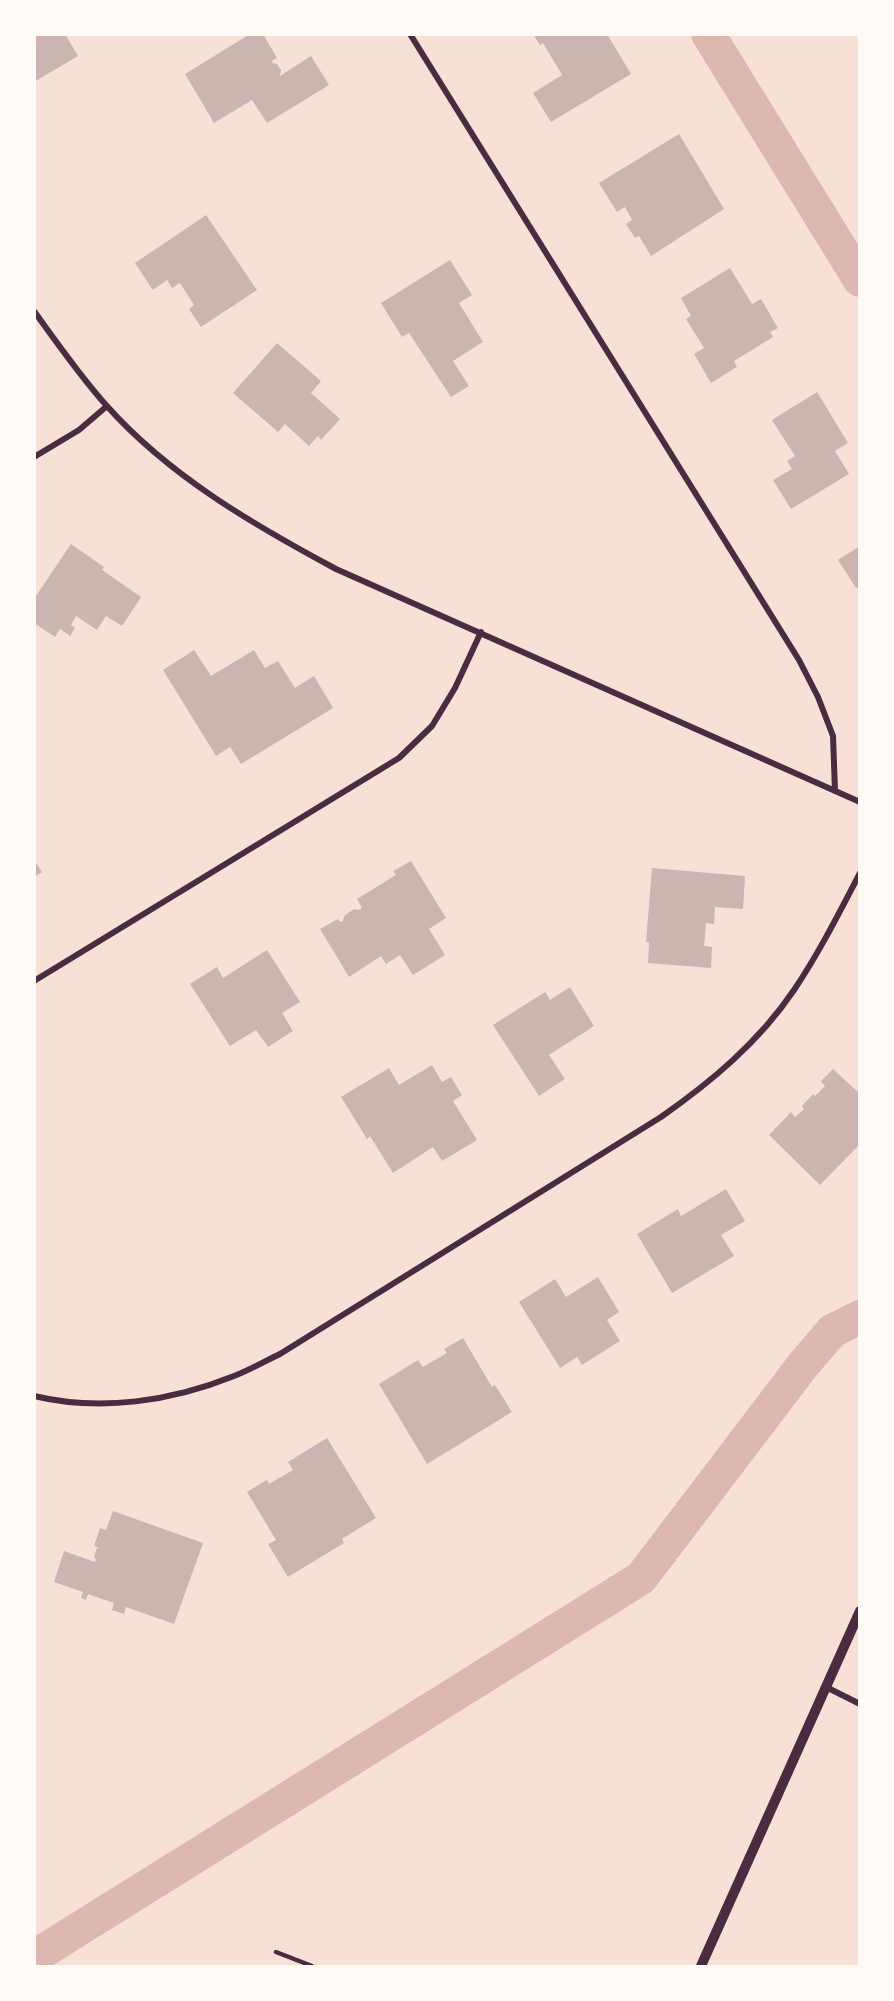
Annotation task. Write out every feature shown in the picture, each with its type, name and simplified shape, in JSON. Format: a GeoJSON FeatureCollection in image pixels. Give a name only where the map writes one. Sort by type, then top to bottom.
{"type":"FeatureCollection","features":[{"type":"Feature","properties":{"kind":"street"},"geometry":{"type":"LineString","coordinates":[[410,34],[799,660],[818,697],[833,736],[835,791]]}},
{"type":"Feature","properties":{"kind":"street"},"geometry":{"type":"LineString","coordinates":[[34,311],[68,360],[107,406],[136,435],[199,487],[266,531],[336,568],[860,802]]}},
{"type":"Feature","properties":{"kind":"street"},"geometry":{"type":"LineString","coordinates":[[34,457],[79,430],[107,406]]}},
{"type":"Feature","properties":{"kind":"street"},"geometry":{"type":"LineString","coordinates":[[34,981],[399,758],[432,726],[455,688],[481,632]]}},
{"type":"Feature","properties":{"kind":"street"},"geometry":{"type":"LineString","coordinates":[[34,1396],[85,1403],[139,1402],[188,1392],[236,1376],[280,1354],[661,1117],[697,1092],[730,1064],[763,1030],[792,992],[818,951],[860,873]]}},
{"type":"Feature","properties":{"kind":"street"},"geometry":{"type":"LineString","coordinates":[[700,1966],[860,1611]]}},
{"type":"Feature","properties":{"kind":"street"},"geometry":{"type":"LineString","coordinates":[[826,1687],[860,1704]]}},
{"type":"Feature","properties":{"kind":"lane"},"geometry":{"type":"LineString","coordinates":[[276,1952],[312,1966]]}},
{"type":"Feature","properties":{"kind":"building"},"geometry":{"type":"Polygon","coordinates":[[[34,34],[65,34],[78,56],[34,82],[34,34]]]}},
{"type":"Feature","properties":{"kind":"building"},"geometry":{"type":"Polygon","coordinates":[[[250,34],[263,34],[277,58],[271,61],[281,70],[280,76],[311,56],[329,85],[267,123],[252,100],[214,123],[185,74],[250,34]]]}},
{"type":"Feature","properties":{"kind":"building"},"geometry":{"type":"Polygon","coordinates":[[[533,34],[607,34],[631,74],[551,122],[533,93],[562,75],[543,43],[540,45],[533,34]]]}},
{"type":"Feature","properties":{"kind":"building"},"geometry":{"type":"Polygon","coordinates":[[[679,134],[724,209],[651,256],[639,236],[635,238],[626,224],[632,220],[625,207],[617,212],[599,183],[679,134]]]}},
{"type":"Feature","properties":{"kind":"building"},"geometry":{"type":"Polygon","coordinates":[[[206,215],[257,290],[201,327],[189,309],[194,305],[180,283],[172,288],[167,280],[153,290],[135,263],[206,215]]]}},
{"type":"Feature","properties":{"kind":"building"},"geometry":{"type":"Polygon","coordinates":[[[450,260],[472,295],[459,303],[483,342],[453,361],[469,386],[451,397],[409,333],[402,337],[381,303],[450,260]]]}},
{"type":"Feature","properties":{"kind":"building"},"geometry":{"type":"Polygon","coordinates":[[[730,268],[752,304],[761,299],[778,328],[770,332],[773,337],[734,361],[737,367],[711,383],[694,354],[704,348],[686,319],[691,316],[681,298],[730,268]]]}},
{"type":"Feature","properties":{"kind":"building"},"geometry":{"type":"Polygon","coordinates":[[[277,343],[321,381],[311,393],[340,419],[321,440],[318,436],[309,446],[285,424],[278,432],[233,393],[277,343]]]}},
{"type":"Feature","properties":{"kind":"building"},"geometry":{"type":"Polygon","coordinates":[[[817,392],[848,443],[835,451],[849,474],[791,509],[773,480],[792,469],[787,461],[795,456],[772,420],[817,392]]]}},
{"type":"Feature","properties":{"kind":"building"},"geometry":{"type":"Polygon","coordinates":[[[71,544],[104,567],[102,570],[141,597],[122,626],[106,616],[97,630],[76,616],[71,625],[75,628],[70,636],[60,629],[55,637],[34,623],[34,599],[71,544]]]}},
{"type":"Feature","properties":{"kind":"building"},"geometry":{"type":"Polygon","coordinates":[[[860,546],[860,586],[856,588],[838,560],[860,546]]]}},
{"type":"Feature","properties":{"kind":"building"},"geometry":{"type":"Polygon","coordinates":[[[194,650],[211,676],[254,650],[265,668],[278,661],[295,688],[314,676],[333,708],[241,764],[230,747],[216,756],[163,670],[194,650]]]}},
{"type":"Feature","properties":{"kind":"building"},"geometry":{"type":"Polygon","coordinates":[[[34,860],[42,872],[34,877],[34,860]]]}},
{"type":"Feature","properties":{"kind":"building"},"geometry":{"type":"Polygon","coordinates":[[[411,861],[446,918],[429,929],[445,955],[413,975],[400,955],[386,964],[381,956],[349,977],[320,929],[338,919],[340,922],[343,921],[344,916],[354,909],[362,908],[357,899],[396,875],[393,871],[411,861]]]}},
{"type":"Feature","properties":{"kind":"building"},"geometry":{"type":"Polygon","coordinates":[[[652,868],[745,876],[743,909],[715,907],[714,924],[706,923],[704,946],[712,947],[711,968],[648,963],[649,942],[646,942],[652,868]]]}},
{"type":"Feature","properties":{"kind":"building"},"geometry":{"type":"Polygon","coordinates":[[[267,950],[300,1002],[282,1013],[293,1031],[268,1047],[256,1030],[230,1046],[190,984],[217,967],[223,978],[267,950]]]}},
{"type":"Feature","properties":{"kind":"building"},"geometry":{"type":"Polygon","coordinates":[[[570,987],[594,1026],[549,1055],[565,1079],[539,1096],[493,1025],[545,992],[550,1000],[570,987]]]}},
{"type":"Feature","properties":{"kind":"building"},"geometry":{"type":"Polygon","coordinates":[[[432,1065],[442,1082],[451,1077],[462,1095],[453,1101],[477,1140],[442,1161],[433,1147],[393,1173],[370,1136],[367,1139],[341,1097],[389,1068],[399,1085],[432,1065]]]}},
{"type":"Feature","properties":{"kind":"building"},"geometry":{"type":"Polygon","coordinates":[[[833,1069],[860,1094],[860,1144],[820,1185],[769,1135],[791,1112],[795,1117],[804,1109],[802,1106],[813,1094],[815,1096],[825,1086],[821,1081],[833,1069]]]}},
{"type":"Feature","properties":{"kind":"building"},"geometry":{"type":"Polygon","coordinates":[[[726,1189],[745,1221],[721,1235],[734,1256],[672,1293],[637,1234],[678,1209],[681,1216],[726,1189]]]}},
{"type":"Feature","properties":{"kind":"building"},"geometry":{"type":"Polygon","coordinates":[[[598,1277],[619,1312],[607,1320],[620,1341],[582,1365],[577,1357],[560,1368],[519,1302],[555,1279],[566,1297],[598,1277]]]}},
{"type":"Feature","properties":{"kind":"building"},"geometry":{"type":"Polygon","coordinates":[[[463,1338],[492,1387],[495,1385],[512,1412],[427,1464],[379,1384],[418,1360],[423,1367],[447,1353],[444,1349],[463,1338]]]}},
{"type":"Feature","properties":{"kind":"building"},"geometry":{"type":"Polygon","coordinates":[[[327,1438],[376,1518],[342,1539],[344,1543],[288,1577],[268,1544],[276,1540],[247,1492],[267,1480],[269,1484],[293,1470],[288,1462],[327,1438]]]}},
{"type":"Feature","properties":{"kind":"building"},"geometry":{"type":"Polygon","coordinates":[[[113,1511],[203,1543],[174,1624],[126,1607],[124,1614],[112,1610],[114,1603],[88,1594],[86,1600],[81,1598],[83,1592],[54,1582],[64,1551],[95,1562],[97,1548],[100,1548],[94,1546],[100,1528],[106,1530],[113,1511]]]}},
{"type":"Feature","properties":{"kind":"waterway"},"geometry":{"type":"LineString","coordinates":[[708,34],[860,280]]}},
{"type":"Feature","properties":{"kind":"waterway"},"geometry":{"type":"LineString","coordinates":[[34,1957],[641,1578],[803,1365],[832,1331],[860,1317]]}}]}
